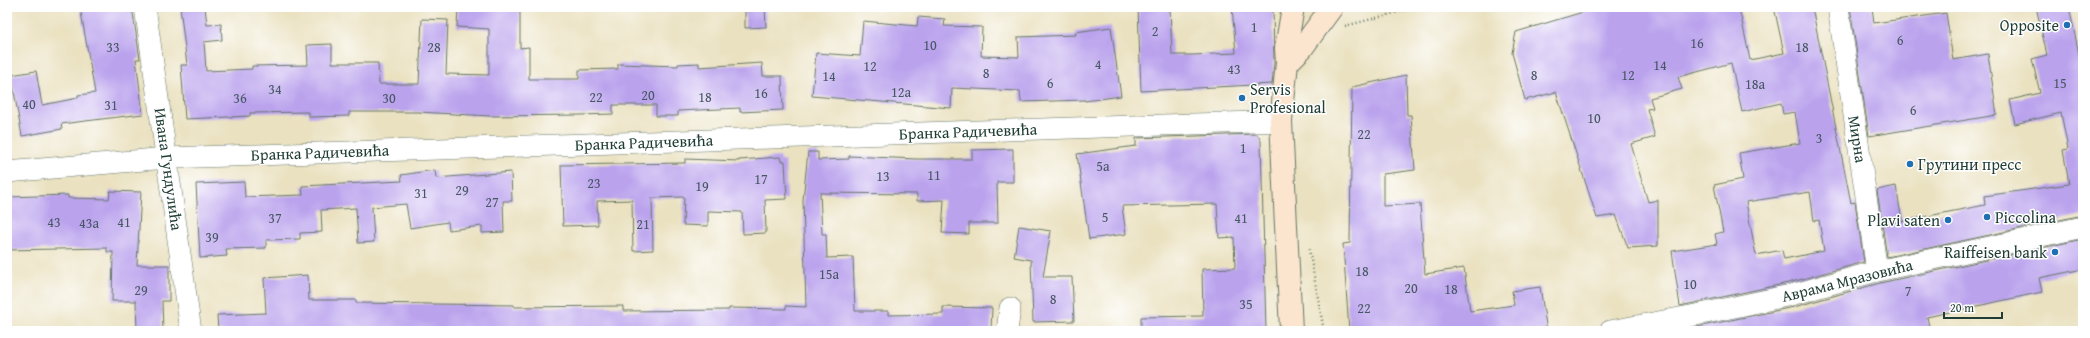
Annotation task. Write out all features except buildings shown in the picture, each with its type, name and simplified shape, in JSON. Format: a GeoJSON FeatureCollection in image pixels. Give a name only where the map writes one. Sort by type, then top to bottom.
{"type":"FeatureCollection","features":[{"type":"Feature","properties":{"kind":"main road"},"geometry":{"type":"LineString","coordinates":[[1291,331],[1281,120],[1287,63],[1286,48],[1292,7]]}},
{"type":"Feature","properties":{"kind":"main road"},"geometry":{"type":"LineString","coordinates":[[1287,63],[1302,48],[1332,7]]}},
{"type":"Feature","properties":{"kind":"street","name":"Ивана Гундулића"},"geometry":{"type":"LineString","coordinates":[[145,7],[191,331]]}},
{"type":"Feature","properties":{"kind":"street","name":"Мирна"},"geometry":{"type":"LineString","coordinates":[[1838,7],[1877,271]]}},
{"type":"Feature","properties":{"kind":"street","name":"Бранка Радичевића"},"geometry":{"type":"LineString","coordinates":[[7,172],[167,158],[1281,120]]}},
{"type":"Feature","properties":{"kind":"street","name":"Аврама Мразовића"},"geometry":{"type":"LineString","coordinates":[[1610,331],[1791,295],[1877,271],[2083,227]]}},
{"type":"Feature","properties":{"kind":"street"},"geometry":{"type":"LineString","coordinates":[[1007,331],[1010,308]]}},
{"type":"Feature","properties":{"kind":"path"},"geometry":{"type":"LineString","coordinates":[[1339,29],[1350,24],[1416,7]]}},
{"type":"Feature","properties":{"kind":"path"},"geometry":{"type":"LineString","coordinates":[[1309,247],[1324,331]]}},
{"type":"Feature","properties":{"kind":"place","name":"Opposite"},"geometry":{"type":"Point","coordinates":[2067,25]}},
{"type":"Feature","properties":{"kind":"place","name":"Servis Profesional"},"geometry":{"type":"Point","coordinates":[1242,98]}},
{"type":"Feature","properties":{"kind":"place","name":"Грутини пресс"},"geometry":{"type":"Point","coordinates":[1910,164]}},
{"type":"Feature","properties":{"kind":"place","name":"Piccolina"},"geometry":{"type":"Point","coordinates":[1987,217]}},
{"type":"Feature","properties":{"kind":"place","name":"Plavi saten"},"geometry":{"type":"Point","coordinates":[1948,220]}},
{"type":"Feature","properties":{"kind":"place","name":"Raiffeisen bank"},"geometry":{"type":"Point","coordinates":[2055,252]}}]}
